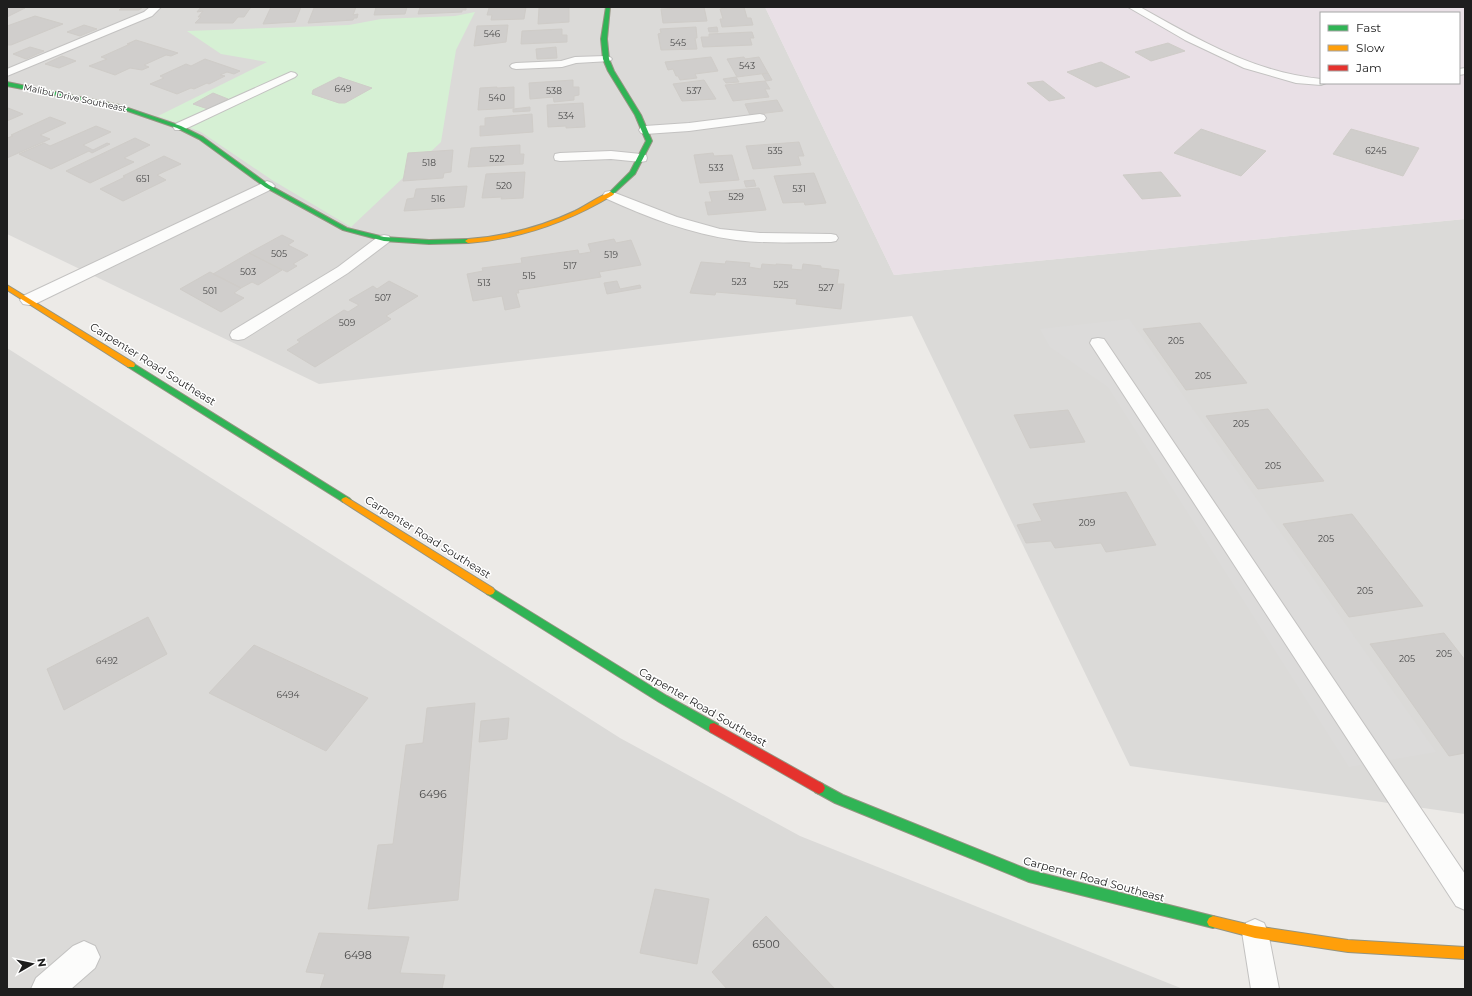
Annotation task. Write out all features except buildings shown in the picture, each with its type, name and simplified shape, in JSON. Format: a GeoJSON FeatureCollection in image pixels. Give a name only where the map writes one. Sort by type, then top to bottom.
{"type":"FeatureCollection","features":[{"type":"Feature","properties":{"kind":"street"},"geometry":{"type":"LineString","coordinates":[[608,7],[604,30],[606,59],[646,130]]}},
{"type":"Feature","properties":{"kind":"street","name":"Malibu Drive Southeast"},"geometry":{"type":"LineString","coordinates":[[7,84],[118,106],[179,127],[201,138],[268,186],[345,228],[384,239],[429,242],[478,241],[526,232],[560,220],[610,195],[633,173],[649,141],[646,130]]}},
{"type":"Feature","properties":{"kind":"street"},"geometry":{"type":"LineString","coordinates":[[29,300],[268,186]]}},
{"type":"Feature","properties":{"kind":"street","name":"Carpenter Road Southeast"},"geometry":{"type":"LineString","coordinates":[[7,287],[663,698],[839,799],[1028,876],[1255,932],[1348,946],[1465,952]]}},
{"type":"Feature","properties":{"kind":"street"},"geometry":{"type":"LineString","coordinates":[[47,989],[84,957]]}},
{"type":"Feature","properties":{"kind":"lane"},"geometry":{"type":"LineString","coordinates":[[7,73],[148,14],[156,7]]}},
{"type":"Feature","properties":{"kind":"lane"},"geometry":{"type":"LineString","coordinates":[[1133,7],[1199,43],[1252,67],[1288,78],[1320,82]]}},
{"type":"Feature","properties":{"kind":"lane"},"geometry":{"type":"LineString","coordinates":[[516,66],[562,64],[575,60],[606,59]]}},
{"type":"Feature","properties":{"kind":"lane"},"geometry":{"type":"LineString","coordinates":[[179,127],[291,75]]}},
{"type":"Feature","properties":{"kind":"lane"},"geometry":{"type":"LineString","coordinates":[[646,130],[689,127],[760,118]]}},
{"type":"Feature","properties":{"kind":"lane"},"geometry":{"type":"LineString","coordinates":[[560,157],[611,155],[641,158]]}},
{"type":"Feature","properties":{"kind":"lane"},"geometry":{"type":"LineString","coordinates":[[610,195],[650,213],[695,228],[737,236],[831,238]]}},
{"type":"Feature","properties":{"kind":"lane"},"geometry":{"type":"LineString","coordinates":[[238,335],[343,270],[384,239]]}},
{"type":"Feature","properties":{"kind":"lane"},"geometry":{"type":"LineString","coordinates":[[1098,343],[1465,897]]}},
{"type":"Feature","properties":{"kind":"lane"},"geometry":{"type":"LineString","coordinates":[[1255,932],[1265,989]]}},
{"type":"Feature","properties":{"kind":"shaded area"},"geometry":{"type":"Polygon","coordinates":[[[7,7],[765,7],[894,275],[1465,219],[1465,814],[1130,766],[912,316],[319,384],[7,234],[7,7]]]}},
{"type":"Feature","properties":{"kind":"shaded area"},"geometry":{"type":"Polygon","coordinates":[[[765,7],[1465,7],[1465,219],[894,275],[765,7]]]}},
{"type":"Feature","properties":{"kind":"shaded area"},"geometry":{"type":"Polygon","coordinates":[[[1129,319],[1436,752],[1349,767],[1108,387],[1050,347],[1040,329],[1129,319]]]}},
{"type":"Feature","properties":{"kind":"shaded area"},"geometry":{"type":"Polygon","coordinates":[[[7,348],[620,738],[800,836],[1183,989],[7,989],[7,348]]]}},
{"type":"Feature","properties":{"kind":"green space"},"geometry":{"type":"Polygon","coordinates":[[[475,12],[456,50],[441,142],[351,227],[272,180],[201,132],[158,116],[267,62],[221,54],[187,31],[349,25],[381,19],[455,16],[475,12]]]}},
{"type":"Feature","properties":{"kind":"traffic: fast"},"geometry":{"type":"LineString","coordinates":[[608,7],[604,39],[606,59],[611,71],[638,115],[649,141],[633,173],[611,194]]}},
{"type":"Feature","properties":{"kind":"traffic: fast"},"geometry":{"type":"LineString","coordinates":[[7,84],[117,106],[179,127],[201,138],[267,186],[345,229],[384,239],[429,242],[468,241]]}},
{"type":"Feature","properties":{"kind":"traffic: fast"},"geometry":{"type":"LineString","coordinates":[[131,365],[346,500]]}},
{"type":"Feature","properties":{"kind":"traffic: fast"},"geometry":{"type":"LineString","coordinates":[[490,591],[663,699],[714,728]]}},
{"type":"Feature","properties":{"kind":"traffic: fast"},"geometry":{"type":"LineString","coordinates":[[819,788],[839,799],[1029,876],[1213,922]]}},
{"type":"Feature","properties":{"kind":"traffic: slow"},"geometry":{"type":"LineString","coordinates":[[468,241],[505,237],[561,220],[579,212],[611,194]]}},
{"type":"Feature","properties":{"kind":"traffic: slow"},"geometry":{"type":"LineString","coordinates":[[7,287],[131,365]]}},
{"type":"Feature","properties":{"kind":"traffic: slow"},"geometry":{"type":"LineString","coordinates":[[346,500],[490,591]]}},
{"type":"Feature","properties":{"kind":"traffic: slow"},"geometry":{"type":"LineString","coordinates":[[1213,922],[1255,932],[1348,946],[1465,953]]}},
{"type":"Feature","properties":{"kind":"traffic: jam"},"geometry":{"type":"LineString","coordinates":[[714,728],[819,788]]}}]}
